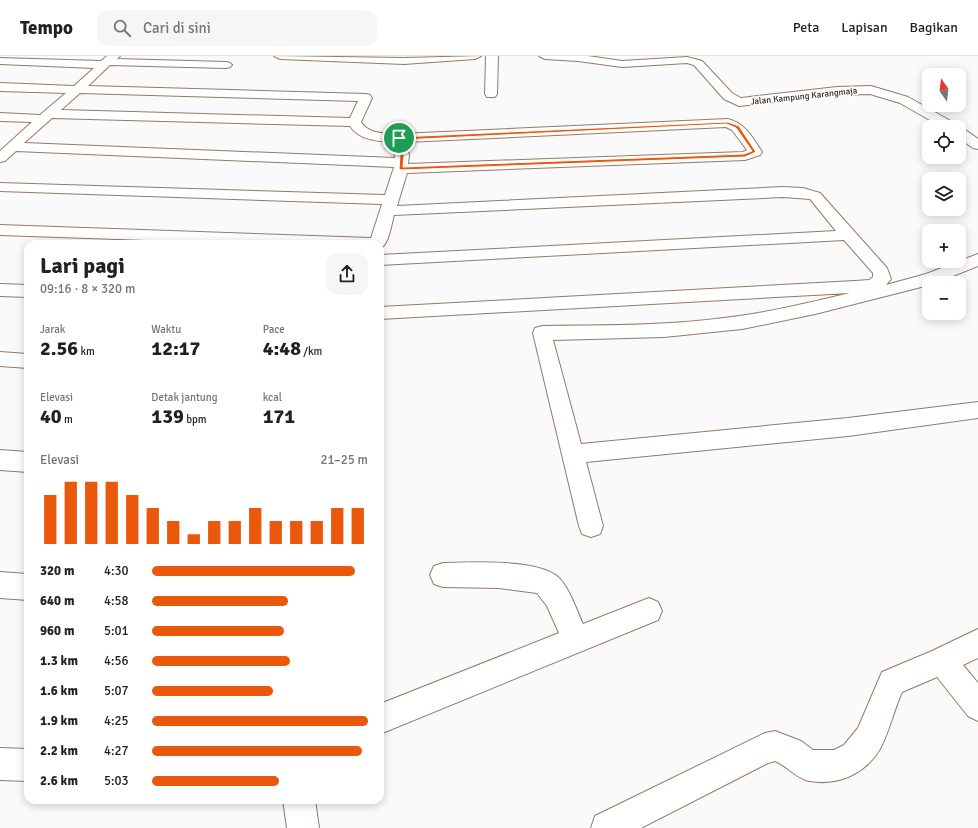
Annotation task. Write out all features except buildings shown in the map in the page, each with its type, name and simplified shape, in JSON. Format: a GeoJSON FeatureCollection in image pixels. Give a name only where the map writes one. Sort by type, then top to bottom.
{"type":"FeatureCollection","features":[{"type":"Feature","properties":{"kind":"street"},"geometry":{"type":"LineString","coordinates":[[280,56],[404,61],[475,56]]}},
{"type":"Feature","properties":{"kind":"street"},"geometry":{"type":"LineString","coordinates":[[491,94],[492,56]]}},
{"type":"Feature","properties":{"kind":"street","name":"Jalan Kampung Karangmaja"},"geometry":{"type":"LineString","coordinates":[[545,56],[578,58],[622,64],[677,60],[694,61],[703,67],[728,96],[739,102],[837,91],[871,90],[904,100],[939,120]]}},
{"type":"Feature","properties":{"kind":"street"},"geometry":{"type":"LineString","coordinates":[[0,61],[108,61],[226,66]]}},
{"type":"Feature","properties":{"kind":"street"},"geometry":{"type":"LineString","coordinates":[[5,152],[108,61]]}},
{"type":"Feature","properties":{"kind":"street"},"geometry":{"type":"LineString","coordinates":[[0,87],[366,98],[354,122],[357,129],[366,135],[399,138],[728,123],[737,127],[755,152],[745,156],[402,166],[5,152]]}},
{"type":"Feature","properties":{"kind":"street"},"geometry":{"type":"LineString","coordinates":[[0,117],[46,116],[354,122]]}},
{"type":"Feature","properties":{"kind":"street"},"geometry":{"type":"LineString","coordinates":[[966,133],[978,133]]}},
{"type":"Feature","properties":{"kind":"street"},"geometry":{"type":"LineString","coordinates":[[966,137],[978,145]]}},
{"type":"Feature","properties":{"kind":"street"},"geometry":{"type":"LineString","coordinates":[[378,240],[402,166],[401,145],[399,138]]}},
{"type":"Feature","properties":{"kind":"street"},"geometry":{"type":"LineString","coordinates":[[0,187],[389,205],[783,192],[803,193],[815,196],[881,272],[882,279],[874,285],[384,313]]}},
{"type":"Feature","properties":{"kind":"street"},"geometry":{"type":"LineString","coordinates":[[0,230],[290,240]]}},
{"type":"Feature","properties":{"kind":"street"},"geometry":{"type":"LineString","coordinates":[[384,260],[849,235]]}},
{"type":"Feature","properties":{"kind":"street"},"geometry":{"type":"LineString","coordinates":[[591,526],[542,333],[646,331],[706,327],[760,320],[874,294],[935,276],[978,259]]}},
{"type":"Feature","properties":{"kind":"street"},"geometry":{"type":"LineString","coordinates":[[0,290],[24,291]]}},
{"type":"Feature","properties":{"kind":"street"},"geometry":{"type":"LineString","coordinates":[[0,359],[24,361]]}},
{"type":"Feature","properties":{"kind":"street"},"geometry":{"type":"LineString","coordinates":[[572,454],[855,427],[978,410]]}},
{"type":"Feature","properties":{"kind":"street"},"geometry":{"type":"LineString","coordinates":[[0,460],[24,462]]}},
{"type":"Feature","properties":{"kind":"street"},"geometry":{"type":"LineString","coordinates":[[443,575],[531,578],[548,584],[554,593],[576,640]]}},
{"type":"Feature","properties":{"kind":"street"},"geometry":{"type":"LineString","coordinates":[[0,586],[24,587]]}},
{"type":"Feature","properties":{"kind":"street"},"geometry":{"type":"LineString","coordinates":[[384,717],[649,611]]}},
{"type":"Feature","properties":{"kind":"street"},"geometry":{"type":"LineString","coordinates":[[607,828],[765,748],[775,746],[790,752],[809,764],[837,766],[855,756],[869,738],[882,703],[892,682],[942,661],[978,643]]}},
{"type":"Feature","properties":{"kind":"street"},"geometry":{"type":"LineString","coordinates":[[942,661],[978,706]]}},
{"type":"Feature","properties":{"kind":"street"},"geometry":{"type":"LineString","coordinates":[[0,764],[24,765]]}},
{"type":"Feature","properties":{"kind":"street"},"geometry":{"type":"LineString","coordinates":[[300,804],[303,828]]}},
{"type":"Feature","properties":{"kind":"route"},"geometry":{"type":"LineString","coordinates":[[728,123],[737,127],[755,152],[745,156],[401,169],[402,155],[399,138],[728,123]]}}]}
